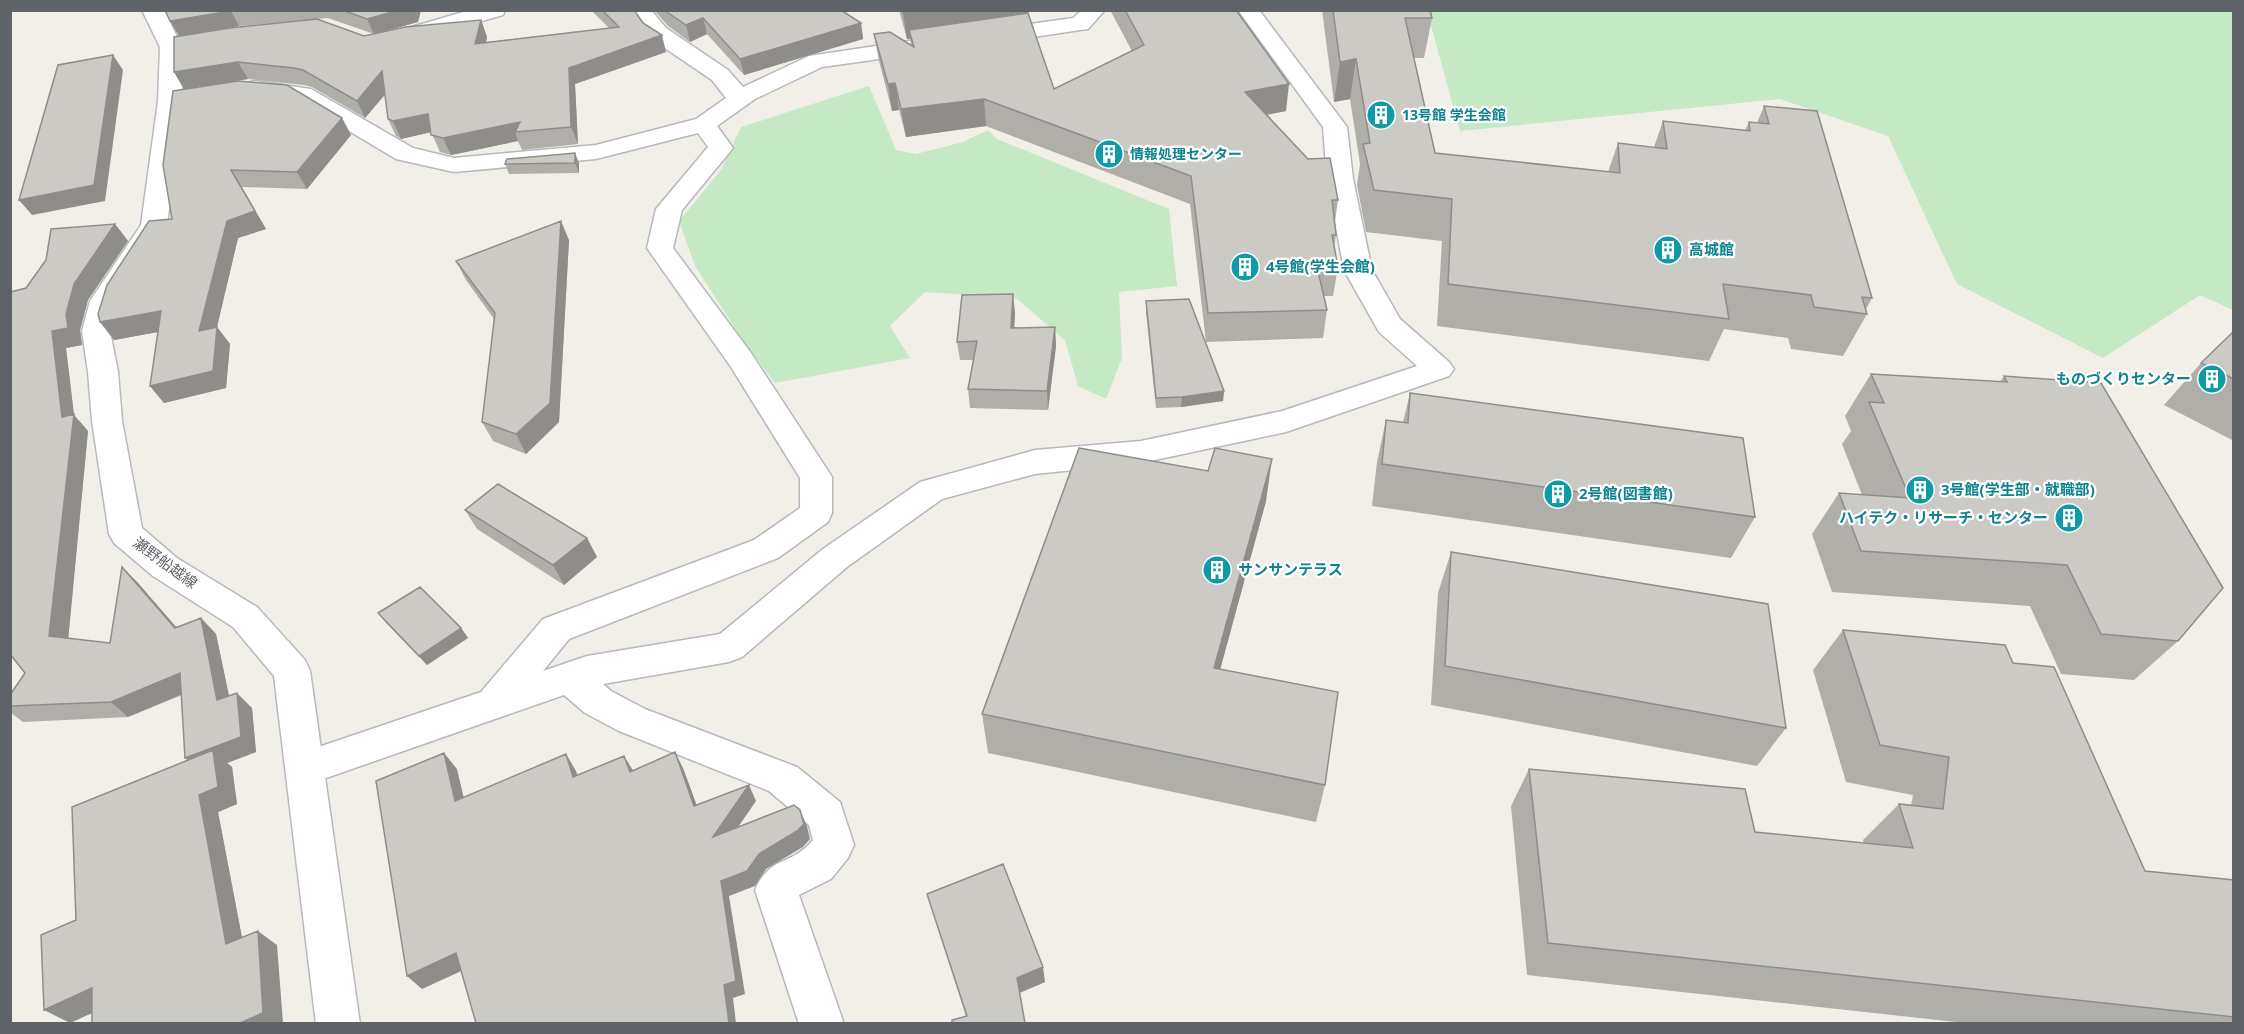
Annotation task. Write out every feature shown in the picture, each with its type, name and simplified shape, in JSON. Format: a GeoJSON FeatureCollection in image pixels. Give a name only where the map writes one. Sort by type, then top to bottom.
{"type":"FeatureCollection","features":[{"type":"Feature","properties":{"kind":"street","name":"瀬野船越線"},"geometry":{"type":"LineString","coordinates":[[153,10],[154,16],[183,45],[181,99],[154,225],[104,301],[96,331],[126,534],[165,567],[245,617],[292,671],[338,1023]]}},
{"type":"Feature","properties":{"kind":"street"},"geometry":{"type":"LineString","coordinates":[[393,38],[495,10]]}},
{"type":"Feature","properties":{"kind":"street"},"geometry":{"type":"LineString","coordinates":[[639,10],[658,33],[720,75],[740,99]]}},
{"type":"Feature","properties":{"kind":"street"},"geometry":{"type":"LineString","coordinates":[[237,89],[248,88],[303,94],[405,154],[454,165],[596,152],[704,124],[740,99],[817,61],[1080,24],[1095,10]]}},
{"type":"Feature","properties":{"kind":"street"},"geometry":{"type":"LineString","coordinates":[[306,768],[587,671],[729,647],[835,558],[931,490],[1035,462],[1141,452],[1286,421],[1439,369],[1389,325],[1358,270],[1340,179],[1335,128],[1248,10]]}},
{"type":"Feature","properties":{"kind":"street"},"geometry":{"type":"LineString","coordinates":[[494,703],[556,629],[766,549],[816,513],[816,477],[741,360],[660,248],[669,209],[722,148],[704,124]]}},
{"type":"Feature","properties":{"kind":"street"},"geometry":{"type":"LineString","coordinates":[[570,678],[598,702],[632,720],[783,779],[826,815],[834,845],[815,867],[791,875],[782,881],[776,890],[822,1023]]}},
{"type":"Feature","properties":{"kind":"green space"},"geometry":{"type":"Polygon","coordinates":[[[1427,11],[2233,11],[2233,310],[2200,295],[2103,358],[1957,284],[1888,136],[1780,99],[1460,131],[1427,11]]]}},
{"type":"Feature","properties":{"kind":"green space"},"geometry":{"type":"Polygon","coordinates":[[[869,86],[896,150],[916,154],[963,142],[988,130],[997,139],[1169,209],[1177,286],[1119,292],[1122,358],[1106,399],[1078,386],[1065,340],[1016,298],[925,292],[890,326],[910,358],[775,383],[746,345],[695,266],[679,221],[721,170],[741,127],[869,86]]]}},
{"type":"Feature","properties":{"kind":"building"},"geometry":{"type":"Polygon","coordinates":[[[165,10],[237,10],[170,21],[165,10]]]}},
{"type":"Feature","properties":{"kind":"building"},"geometry":{"type":"Polygon","coordinates":[[[342,10],[399,10],[367,19],[342,10]]]}},
{"type":"Feature","properties":{"kind":"building"},"geometry":{"type":"Polygon","coordinates":[[[602,10],[634,10],[643,23],[662,35],[569,68],[571,127],[515,132],[520,122],[443,138],[431,135],[428,114],[393,121],[388,119],[382,71],[357,101],[303,70],[294,68],[238,62],[174,72],[174,37],[230,28],[317,19],[364,36],[405,27],[481,20],[475,44],[619,27],[602,10]]]}},
{"type":"Feature","properties":{"kind":"building"},"geometry":{"type":"Polygon","coordinates":[[[664,10],[841,10],[861,23],[740,59],[703,18],[686,25],[664,10]]]}},
{"type":"Feature","properties":{"kind":"building"},"geometry":{"type":"Polygon","coordinates":[[[903,10],[919,10],[903,13],[903,10]]]}},
{"type":"Feature","properties":{"kind":"building"},"geometry":{"type":"Polygon","coordinates":[[[1125,10],[1236,10],[1289,84],[1245,92],[1308,159],[1330,158],[1338,200],[1332,200],[1336,235],[1332,235],[1338,267],[1317,267],[1327,310],[1208,313],[1191,176],[984,99],[901,109],[895,83],[888,84],[874,34],[890,32],[914,47],[909,30],[1028,13],[1054,89],[1144,45],[1125,10]]]}},
{"type":"Feature","properties":{"kind":"building"},"geometry":{"type":"Polygon","coordinates":[[[1333,10],[1430,10],[1432,18],[1405,18],[1435,153],[1620,173],[1618,143],[1667,149],[1663,121],[1750,131],[1749,122],[1769,124],[1764,106],[1817,111],[1872,298],[1862,297],[1867,314],[1814,307],[1811,295],[1723,284],[1729,319],[1448,284],[1452,199],[1374,190],[1363,144],[1370,143],[1356,59],[1340,62],[1333,10]]]}},
{"type":"Feature","properties":{"kind":"building"},"geometry":{"type":"Polygon","coordinates":[[[113,55],[94,185],[19,200],[58,65],[113,55]]]}},
{"type":"Feature","properties":{"kind":"building"},"geometry":{"type":"Polygon","coordinates":[[[238,81],[287,85],[342,118],[297,172],[231,170],[255,211],[227,221],[199,331],[217,327],[213,371],[150,386],[161,311],[100,322],[98,314],[107,285],[149,221],[172,219],[163,165],[173,91],[238,81]]]}},
{"type":"Feature","properties":{"kind":"building"},"geometry":{"type":"Polygon","coordinates":[[[575,153],[575,163],[505,164],[507,159],[575,153]]]}},
{"type":"Feature","properties":{"kind":"building"},"geometry":{"type":"Polygon","coordinates":[[[561,221],[550,403],[516,434],[482,422],[495,313],[456,261],[561,221]]]}},
{"type":"Feature","properties":{"kind":"building"},"geometry":{"type":"Polygon","coordinates":[[[115,224],[74,284],[66,314],[68,328],[52,331],[62,417],[74,414],[49,636],[110,643],[122,567],[175,628],[201,618],[217,700],[237,693],[241,737],[185,758],[180,673],[111,702],[10,706],[10,695],[25,673],[10,654],[10,292],[26,288],[46,260],[51,229],[115,224]]]}},
{"type":"Feature","properties":{"kind":"building"},"geometry":{"type":"Polygon","coordinates":[[[1013,294],[1011,328],[1055,327],[1047,391],[968,389],[977,341],[957,342],[962,295],[1013,294]]]}},
{"type":"Feature","properties":{"kind":"building"},"geometry":{"type":"Polygon","coordinates":[[[1189,299],[1224,391],[1156,398],[1146,301],[1189,299]]]}},
{"type":"Feature","properties":{"kind":"building"},"geometry":{"type":"Polygon","coordinates":[[[2234,331],[2234,379],[2201,363],[2234,331]]]}},
{"type":"Feature","properties":{"kind":"building"},"geometry":{"type":"Polygon","coordinates":[[[1871,374],[2007,382],[2004,376],[2101,383],[2223,588],[2178,641],[2101,634],[2067,565],[1861,551],[1839,493],[1910,498],[1869,402],[1884,403],[1871,374]]]}},
{"type":"Feature","properties":{"kind":"building"},"geometry":{"type":"Polygon","coordinates":[[[1410,393],[1743,438],[1755,517],[1382,464],[1386,420],[1408,423],[1410,393]]]}},
{"type":"Feature","properties":{"kind":"building"},"geometry":{"type":"Polygon","coordinates":[[[1079,448],[1208,471],[1215,448],[1272,459],[1214,668],[1338,692],[1325,785],[982,714],[1079,448]]]}},
{"type":"Feature","properties":{"kind":"building"},"geometry":{"type":"Polygon","coordinates":[[[498,484],[587,538],[553,565],[465,510],[498,484]]]}},
{"type":"Feature","properties":{"kind":"building"},"geometry":{"type":"Polygon","coordinates":[[[1451,552],[1768,604],[1786,728],[1445,666],[1451,552]]]}},
{"type":"Feature","properties":{"kind":"building"},"geometry":{"type":"Polygon","coordinates":[[[420,587],[461,628],[419,656],[378,613],[420,587]]]}},
{"type":"Feature","properties":{"kind":"building"},"geometry":{"type":"Polygon","coordinates":[[[1843,630],[2005,645],[2013,663],[2054,667],[2145,871],[2234,880],[2234,1017],[1548,943],[1529,769],[1745,789],[1755,832],[1913,848],[1899,804],[1943,809],[1949,757],[1880,745],[1843,630]]]}},
{"type":"Feature","properties":{"kind":"building"},"geometry":{"type":"Polygon","coordinates":[[[213,750],[218,787],[199,795],[226,944],[258,931],[263,1013],[240,1023],[92,1023],[92,988],[44,1010],[41,935],[76,920],[72,807],[213,750]]]}},
{"type":"Feature","properties":{"kind":"building"},"geometry":{"type":"Polygon","coordinates":[[[675,752],[694,806],[749,785],[713,837],[794,805],[800,810],[804,824],[797,831],[759,854],[747,871],[721,881],[736,981],[724,985],[729,1023],[476,1023],[456,953],[407,976],[376,781],[444,753],[455,801],[566,754],[573,777],[624,756],[630,772],[675,752]]]}},
{"type":"Feature","properties":{"kind":"building"},"geometry":{"type":"Polygon","coordinates":[[[1003,864],[1043,967],[1017,978],[1025,1023],[952,1023],[952,1020],[967,1016],[927,894],[1003,864]]]}},
{"type":"Feature","properties":{"kind":"railway"},"geometry":{"type":"LineString","coordinates":[[10,15],[14,10]]}},
{"type":"Feature","properties":{"kind":"place","name":"13号館 学生会館"},"geometry":{"type":"Point","coordinates":[1381,115]}},
{"type":"Feature","properties":{"kind":"place","name":"情報処理センター"},"geometry":{"type":"Point","coordinates":[1109,154]}},
{"type":"Feature","properties":{"kind":"place","name":"高城館"},"geometry":{"type":"Point","coordinates":[1668,250]}},
{"type":"Feature","properties":{"kind":"place","name":"4号館(学生会館)"},"geometry":{"type":"Point","coordinates":[1245,267]}},
{"type":"Feature","properties":{"kind":"place","name":"ものづくりセンター"},"geometry":{"type":"Point","coordinates":[2212,379]}},
{"type":"Feature","properties":{"kind":"place","name":"3号館(学生部・就職部)"},"geometry":{"type":"Point","coordinates":[1920,490]}},
{"type":"Feature","properties":{"kind":"place","name":"2号館(図書館)"},"geometry":{"type":"Point","coordinates":[1558,494]}},
{"type":"Feature","properties":{"kind":"place","name":"ハイテク・リサーチ・センター"},"geometry":{"type":"Point","coordinates":[2069,518]}},
{"type":"Feature","properties":{"kind":"place","name":"サンサンテラス"},"geometry":{"type":"Point","coordinates":[1217,570]}}]}
